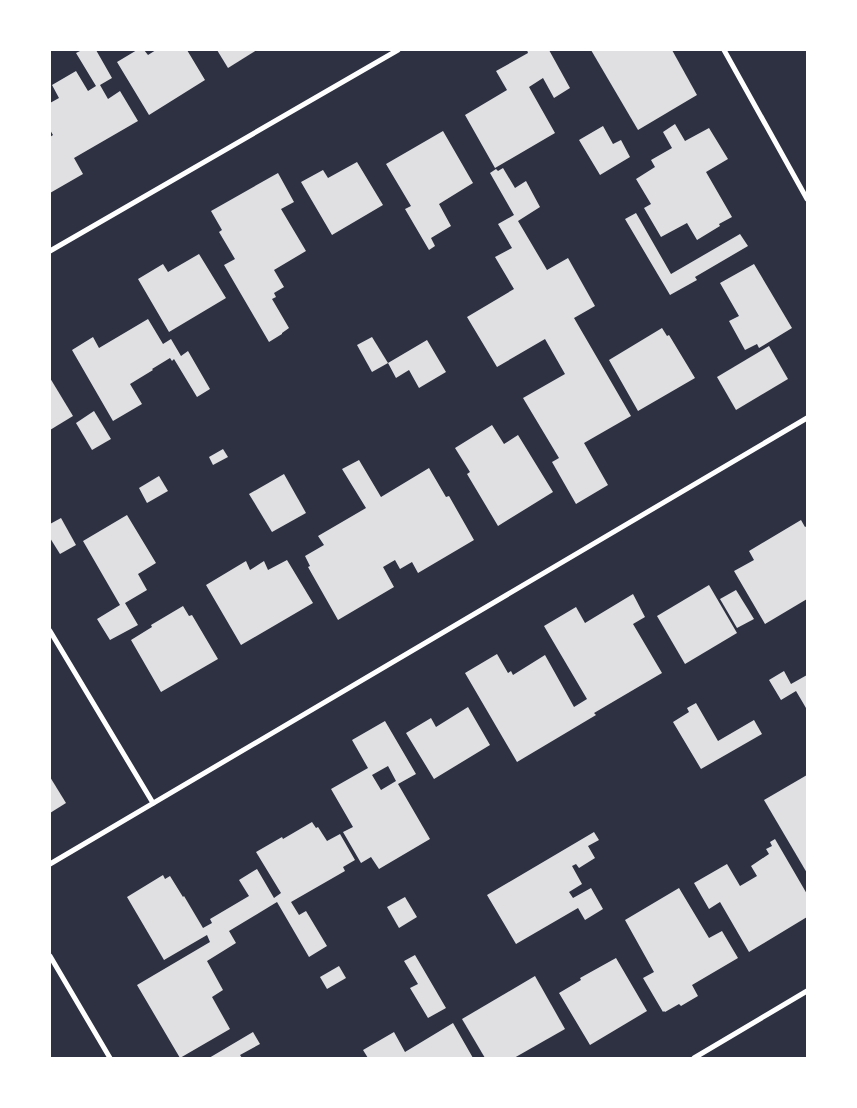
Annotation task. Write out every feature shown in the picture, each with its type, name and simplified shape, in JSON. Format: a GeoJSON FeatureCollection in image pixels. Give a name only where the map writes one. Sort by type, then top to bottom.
{"type":"FeatureCollection","features":[{"type":"Feature","properties":{"kind":"street"},"geometry":{"type":"LineString","coordinates":[[50,251],[398,50]]}},
{"type":"Feature","properties":{"kind":"street"},"geometry":{"type":"LineString","coordinates":[[724,50],[807,199]]}},
{"type":"Feature","properties":{"kind":"street"},"geometry":{"type":"LineString","coordinates":[[50,864],[807,418]]}},
{"type":"Feature","properties":{"kind":"street"},"geometry":{"type":"LineString","coordinates":[[50,631],[153,803]]}},
{"type":"Feature","properties":{"kind":"street"},"geometry":{"type":"LineString","coordinates":[[50,956],[110,1058]]}},
{"type":"Feature","properties":{"kind":"street"},"geometry":{"type":"LineString","coordinates":[[694,1058],[807,991]]}},
{"type":"Feature","properties":{"kind":"building"},"geometry":{"type":"Polygon","coordinates":[[[82,50],[96,50],[112,78],[100,85],[108,99],[120,91],[138,121],[74,158],[83,174],[50,193],[50,137],[53,135],[50,130],[50,103],[59,98],[52,85],[76,71],[88,91],[96,86],[76,53],[82,50]]]}},
{"type":"Feature","properties":{"kind":"building"},"geometry":{"type":"Polygon","coordinates":[[[137,50],[144,50],[148,55],[156,50],[187,50],[205,80],[149,115],[117,62],[137,50]]]}},
{"type":"Feature","properties":{"kind":"building"},"geometry":{"type":"Polygon","coordinates":[[[217,50],[257,50],[228,68],[217,50]]]}},
{"type":"Feature","properties":{"kind":"building"},"geometry":{"type":"Polygon","coordinates":[[[527,50],[549,50],[570,88],[554,98],[543,78],[529,87],[555,133],[495,168],[465,115],[507,90],[496,71],[528,53],[527,50]]]}},
{"type":"Feature","properties":{"kind":"building"},"geometry":{"type":"Polygon","coordinates":[[[591,50],[672,50],[697,95],[638,130],[591,50]]]}},
{"type":"Feature","properties":{"kind":"building"},"geometry":{"type":"Polygon","coordinates":[[[675,124],[685,141],[709,128],[728,159],[706,172],[732,217],[697,240],[687,223],[661,237],[644,208],[651,204],[636,179],[655,167],[651,160],[672,148],[663,132],[675,124]]]}},
{"type":"Feature","properties":{"kind":"building"},"geometry":{"type":"Polygon","coordinates":[[[603,126],[613,144],[621,140],[630,157],[600,175],[579,140],[603,126]]]}},
{"type":"Feature","properties":{"kind":"building"},"geometry":{"type":"Polygon","coordinates":[[[443,131],[473,183],[439,204],[451,226],[431,238],[435,246],[429,250],[405,209],[411,206],[386,164],[443,131]]]}},
{"type":"Feature","properties":{"kind":"building"},"geometry":{"type":"Polygon","coordinates":[[[357,162],[383,205],[332,235],[301,182],[323,170],[328,178],[357,162]]]}},
{"type":"Feature","properties":{"kind":"building"},"geometry":{"type":"Polygon","coordinates":[[[503,168],[515,188],[526,181],[540,207],[518,221],[547,270],[568,258],[595,306],[574,318],[631,416],[584,443],[608,485],[576,504],[552,462],[559,458],[523,398],[565,374],[545,339],[497,367],[467,317],[514,289],[495,257],[512,248],[498,224],[514,215],[490,173],[496,169],[498,171],[503,168]]]}},
{"type":"Feature","properties":{"kind":"building"},"geometry":{"type":"Polygon","coordinates":[[[278,173],[294,202],[281,209],[306,251],[274,270],[284,287],[274,293],[276,297],[272,299],[289,328],[269,342],[224,265],[235,259],[219,232],[222,230],[211,211],[278,173]]]}},
{"type":"Feature","properties":{"kind":"building"},"geometry":{"type":"Polygon","coordinates":[[[636,213],[671,274],[740,234],[748,246],[695,277],[697,280],[670,295],[625,219],[636,213]]]}},
{"type":"Feature","properties":{"kind":"building"},"geometry":{"type":"Polygon","coordinates":[[[199,254],[226,298],[169,332],[138,279],[163,264],[168,272],[199,254]]]}},
{"type":"Feature","properties":{"kind":"building"},"geometry":{"type":"Polygon","coordinates":[[[754,264],[792,328],[759,348],[757,344],[745,350],[729,321],[739,316],[720,283],[754,264]]]}},
{"type":"Feature","properties":{"kind":"building"},"geometry":{"type":"Polygon","coordinates":[[[148,319],[163,344],[171,339],[181,356],[188,351],[210,389],[197,397],[174,359],[172,361],[170,358],[130,384],[142,404],[113,421],[72,350],[93,337],[99,348],[148,319]]]}},
{"type":"Feature","properties":{"kind":"building"},"geometry":{"type":"Polygon","coordinates":[[[662,328],[667,336],[669,335],[695,378],[638,411],[609,360],[662,328]]]}},
{"type":"Feature","properties":{"kind":"building"},"geometry":{"type":"Polygon","coordinates":[[[372,337],[388,363],[372,372],[357,345],[372,337]]]}},
{"type":"Feature","properties":{"kind":"building"},"geometry":{"type":"Polygon","coordinates":[[[427,340],[446,372],[419,388],[409,370],[396,378],[388,363],[427,340]]]}},
{"type":"Feature","properties":{"kind":"building"},"geometry":{"type":"Polygon","coordinates":[[[769,346],[788,379],[736,410],[717,377],[769,346]]]}},
{"type":"Feature","properties":{"kind":"building"},"geometry":{"type":"Polygon","coordinates":[[[50,378],[73,416],[50,430],[50,378]]]}},
{"type":"Feature","properties":{"kind":"building"},"geometry":{"type":"Polygon","coordinates":[[[94,411],[111,439],[92,450],[76,423],[94,411]]]}},
{"type":"Feature","properties":{"kind":"building"},"geometry":{"type":"Polygon","coordinates":[[[492,425],[504,444],[518,435],[553,492],[498,526],[467,474],[470,472],[455,448],[492,425]]]}},
{"type":"Feature","properties":{"kind":"building"},"geometry":{"type":"Polygon","coordinates":[[[223,449],[228,457],[213,465],[209,457],[223,449]]]}},
{"type":"Feature","properties":{"kind":"building"},"geometry":{"type":"Polygon","coordinates":[[[359,460],[381,497],[429,468],[446,497],[449,496],[474,540],[418,573],[412,562],[400,569],[395,560],[383,567],[394,587],[338,620],[308,567],[310,566],[305,556],[324,545],[318,536],[366,508],[342,469],[359,460]]]}},
{"type":"Feature","properties":{"kind":"building"},"geometry":{"type":"Polygon","coordinates":[[[284,474],[306,513],[272,532],[249,494],[284,474]]]}},
{"type":"Feature","properties":{"kind":"building"},"geometry":{"type":"Polygon","coordinates":[[[159,476],[168,491],[147,503],[139,488],[159,476]]]}},
{"type":"Feature","properties":{"kind":"building"},"geometry":{"type":"Polygon","coordinates":[[[127,515],[156,563],[138,574],[147,590],[125,603],[138,625],[110,640],[97,619],[120,605],[83,541],[127,515]]]}},
{"type":"Feature","properties":{"kind":"building"},"geometry":{"type":"Polygon","coordinates":[[[61,518],[76,545],[60,554],[50,538],[50,524],[61,518]]]}},
{"type":"Feature","properties":{"kind":"building"},"geometry":{"type":"Polygon","coordinates":[[[801,520],[805,527],[807,526],[807,599],[765,624],[734,571],[754,560],[749,551],[801,520]]]}},
{"type":"Feature","properties":{"kind":"building"},"geometry":{"type":"Polygon","coordinates":[[[287,560],[313,603],[241,645],[206,585],[246,561],[250,570],[264,561],[268,570],[287,560]]]}},
{"type":"Feature","properties":{"kind":"building"},"geometry":{"type":"Polygon","coordinates":[[[709,585],[737,633],[685,664],[657,616],[709,585]]]}},
{"type":"Feature","properties":{"kind":"building"},"geometry":{"type":"Polygon","coordinates":[[[736,590],[754,619],[737,628],[720,599],[736,590]]]}},
{"type":"Feature","properties":{"kind":"building"},"geometry":{"type":"Polygon","coordinates":[[[633,594],[645,617],[633,624],[662,673],[517,762],[465,673],[497,654],[508,673],[511,671],[513,675],[545,655],[574,707],[587,699],[544,626],[576,607],[585,623],[633,594]]]}},
{"type":"Feature","properties":{"kind":"building"},"geometry":{"type":"Polygon","coordinates":[[[183,606],[189,616],[192,615],[218,659],[161,692],[131,640],[152,627],[151,625],[183,606]]]}},
{"type":"Feature","properties":{"kind":"building"},"geometry":{"type":"Polygon","coordinates":[[[784,671],[791,684],[807,675],[806,708],[796,691],[781,700],[769,680],[784,671]]]}},
{"type":"Feature","properties":{"kind":"building"},"geometry":{"type":"Polygon","coordinates":[[[696,703],[718,741],[754,720],[762,734],[701,769],[673,722],[689,712],[687,708],[696,703]]]}},
{"type":"Feature","properties":{"kind":"building"},"geometry":{"type":"Polygon","coordinates":[[[468,707],[490,745],[434,779],[406,733],[431,718],[436,727],[468,707]]]}},
{"type":"Feature","properties":{"kind":"building"},"geometry":{"type":"Polygon","coordinates":[[[385,721],[416,774],[398,784],[430,839],[379,869],[371,857],[361,863],[343,832],[353,827],[331,789],[368,768],[352,740],[385,721]],[[388,766],[372,775],[381,790],[396,781],[388,766]]]}},
{"type":"Feature","properties":{"kind":"building"},"geometry":{"type":"Polygon","coordinates":[[[807,775],[807,873],[764,800],[807,775]]]}},
{"type":"Feature","properties":{"kind":"building"},"geometry":{"type":"Polygon","coordinates":[[[50,777],[66,803],[50,813],[50,777]]]}},
{"type":"Feature","properties":{"kind":"building"},"geometry":{"type":"Polygon","coordinates":[[[312,822],[316,828],[318,827],[327,841],[340,834],[355,860],[343,867],[345,871],[291,902],[299,915],[306,911],[327,946],[309,957],[277,902],[229,931],[236,943],[207,961],[223,990],[212,997],[230,1029],[180,1058],[137,985],[210,942],[207,935],[164,960],[127,897],[163,875],[165,879],[170,876],[203,928],[212,923],[210,919],[249,896],[239,880],[257,869],[274,898],[281,893],[256,852],[312,822]]]}},
{"type":"Feature","properties":{"kind":"building"},"geometry":{"type":"Polygon","coordinates":[[[594,832],[599,840],[588,846],[595,858],[579,868],[576,864],[572,866],[582,884],[569,892],[573,898],[591,888],[603,909],[585,920],[578,908],[516,944],[487,895],[594,832]]]}},
{"type":"Feature","properties":{"kind":"building"},"geometry":{"type":"Polygon","coordinates":[[[775,839],[807,894],[807,917],[749,952],[720,902],[709,909],[694,883],[727,864],[740,886],[757,876],[751,866],[769,854],[766,849],[772,846],[770,842],[775,839]]]}},
{"type":"Feature","properties":{"kind":"building"},"geometry":{"type":"Polygon","coordinates":[[[679,888],[709,938],[722,931],[738,958],[692,985],[698,996],[681,1006],[679,1004],[663,1012],[643,978],[654,972],[625,920],[679,888]]]}},
{"type":"Feature","properties":{"kind":"building"},"geometry":{"type":"Polygon","coordinates":[[[405,897],[417,917],[399,928],[387,907],[405,897]]]}},
{"type":"Feature","properties":{"kind":"building"},"geometry":{"type":"Polygon","coordinates":[[[415,955],[446,1008],[428,1018],[410,988],[418,984],[404,961],[415,955]]]}},
{"type":"Feature","properties":{"kind":"building"},"geometry":{"type":"Polygon","coordinates":[[[616,958],[647,1011],[590,1045],[559,993],[581,980],[580,978],[616,958]]]}},
{"type":"Feature","properties":{"kind":"building"},"geometry":{"type":"Polygon","coordinates":[[[339,966],[346,978],[327,989],[320,977],[339,966]]]}},
{"type":"Feature","properties":{"kind":"building"},"geometry":{"type":"Polygon","coordinates":[[[535,976],[565,1029],[514,1058],[485,1058],[462,1019],[535,976]]]}},
{"type":"Feature","properties":{"kind":"building"},"geometry":{"type":"Polygon","coordinates":[[[453,1023],[473,1058],[368,1058],[363,1050],[394,1032],[405,1052],[453,1023]]]}},
{"type":"Feature","properties":{"kind":"building"},"geometry":{"type":"Polygon","coordinates":[[[253,1032],[260,1044],[240,1055],[242,1058],[209,1058],[253,1032]]]}}]}
